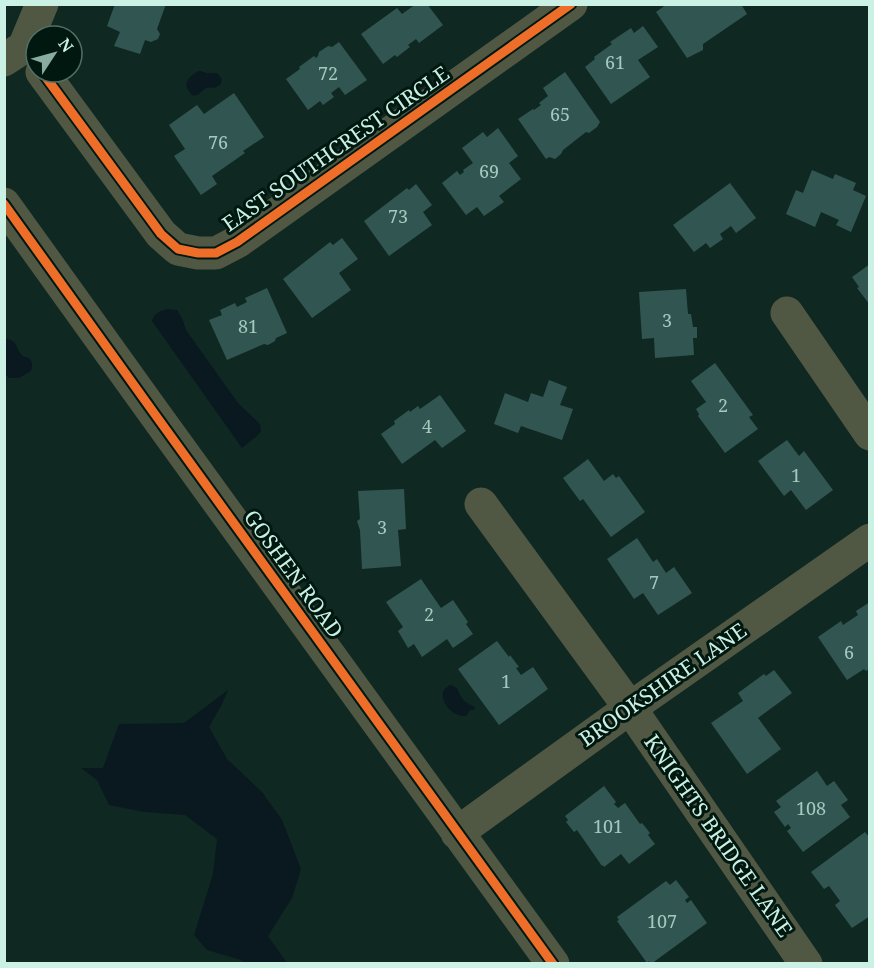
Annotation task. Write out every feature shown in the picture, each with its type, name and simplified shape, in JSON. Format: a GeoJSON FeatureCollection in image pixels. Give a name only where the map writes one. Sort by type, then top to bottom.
{"type":"FeatureCollection","features":[{"type":"Feature","properties":{"kind":"street"},"geometry":{"type":"LineString","coordinates":[[37,24],[42,4]]}},
{"type":"Feature","properties":{"kind":"street","name":"EAST SOUTHCREST CIRCLE"},"geometry":{"type":"LineString","coordinates":[[45,84],[161,234],[178,249],[198,254],[216,253],[237,242],[571,4]]}},
{"type":"Feature","properties":{"kind":"street","name":"GOSHEN ROAD"},"geometry":{"type":"LineString","coordinates":[[4,204],[553,963]]}},
{"type":"Feature","properties":{"kind":"street"},"geometry":{"type":"LineString","coordinates":[[787,313],[870,434]]}},
{"type":"Feature","properties":{"kind":"street","name":"KNIGHTS BRIDGE LANE"},"geometry":{"type":"LineString","coordinates":[[482,504],[630,708],[806,963]]}},
{"type":"Feature","properties":{"kind":"street","name":"BROOKSHIRE LANE"},"geometry":{"type":"LineString","coordinates":[[457,833],[630,708],[870,540]]}},
{"type":"Feature","properties":{"kind":"shaded area"},"geometry":{"type":"Polygon","coordinates":[[[198,71],[217,73],[222,79],[221,84],[192,95],[186,84],[198,71]]]}},
{"type":"Feature","properties":{"kind":"shaded area"},"geometry":{"type":"Polygon","coordinates":[[[168,309],[177,310],[186,330],[238,403],[260,424],[261,431],[242,448],[152,321],[158,313],[168,309]]]}},
{"type":"Feature","properties":{"kind":"shaded area"},"geometry":{"type":"Polygon","coordinates":[[[4,340],[14,342],[21,354],[32,362],[31,371],[19,378],[9,378],[6,375],[4,340]]]}},
{"type":"Feature","properties":{"kind":"shaded area"},"geometry":{"type":"Polygon","coordinates":[[[451,685],[457,688],[464,701],[475,707],[466,716],[454,713],[445,703],[443,693],[445,688],[451,685]]]}},
{"type":"Feature","properties":{"kind":"shaded area"},"geometry":{"type":"Polygon","coordinates":[[[228,690],[209,727],[227,759],[262,792],[282,820],[301,869],[292,898],[268,936],[287,963],[244,963],[241,960],[207,950],[194,935],[213,874],[217,839],[185,815],[144,812],[109,805],[97,780],[81,768],[103,768],[119,724],[184,723],[228,690]]]}},
{"type":"Feature","properties":{"kind":"building"},"geometry":{"type":"Polygon","coordinates":[[[115,4],[166,4],[157,29],[160,34],[158,39],[151,42],[145,40],[140,54],[114,46],[120,32],[107,26],[115,4]]]}},
{"type":"Feature","properties":{"kind":"building"},"geometry":{"type":"Polygon","coordinates":[[[416,4],[427,4],[443,25],[419,43],[416,39],[397,57],[395,55],[383,64],[361,34],[397,8],[402,14],[416,4]]]}},
{"type":"Feature","properties":{"kind":"building"},"geometry":{"type":"Polygon","coordinates":[[[667,4],[741,4],[747,14],[703,44],[703,50],[687,58],[656,12],[667,4]]]}},
{"type":"Feature","properties":{"kind":"building"},"geometry":{"type":"Polygon","coordinates":[[[643,26],[658,47],[638,60],[650,77],[611,104],[585,67],[612,44],[610,42],[631,28],[634,33],[643,26]]]}},
{"type":"Feature","properties":{"kind":"building"},"geometry":{"type":"Polygon","coordinates":[[[339,42],[367,80],[345,95],[339,87],[331,93],[334,97],[323,105],[320,101],[308,110],[286,79],[314,56],[316,58],[319,52],[339,42]]]}},
{"type":"Feature","properties":{"kind":"building"},"geometry":{"type":"Polygon","coordinates":[[[565,72],[600,122],[597,127],[589,133],[586,132],[555,159],[549,157],[546,159],[518,119],[541,105],[539,103],[548,96],[543,88],[565,72]]]}},
{"type":"Feature","properties":{"kind":"building"},"geometry":{"type":"Polygon","coordinates":[[[234,93],[264,137],[212,176],[217,184],[201,195],[174,156],[185,149],[169,125],[197,105],[204,114],[234,93]]]}},
{"type":"Feature","properties":{"kind":"building"},"geometry":{"type":"Polygon","coordinates":[[[498,128],[518,156],[509,163],[521,179],[499,196],[504,202],[484,216],[477,207],[466,215],[442,183],[457,171],[460,175],[473,163],[462,148],[483,132],[487,137],[498,128]]]}},
{"type":"Feature","properties":{"kind":"building"},"geometry":{"type":"Polygon","coordinates":[[[812,170],[833,179],[835,174],[856,183],[853,190],[866,196],[851,232],[836,225],[839,220],[821,212],[815,227],[786,214],[796,190],[803,193],[812,170]]]}},
{"type":"Feature","properties":{"kind":"building"},"geometry":{"type":"Polygon","coordinates":[[[730,183],[756,218],[736,233],[731,226],[720,234],[723,239],[710,248],[706,243],[694,252],[673,225],[730,183]]]}},
{"type":"Feature","properties":{"kind":"building"},"geometry":{"type":"Polygon","coordinates":[[[416,184],[432,205],[423,212],[432,225],[389,256],[364,221],[407,188],[409,190],[416,184]]]}},
{"type":"Feature","properties":{"kind":"building"},"geometry":{"type":"Polygon","coordinates":[[[342,238],[358,259],[339,273],[351,290],[312,318],[283,279],[330,242],[333,245],[342,238]]]}},
{"type":"Feature","properties":{"kind":"building"},"geometry":{"type":"Polygon","coordinates":[[[870,264],[870,305],[852,277],[870,264]]]}},
{"type":"Feature","properties":{"kind":"building"},"geometry":{"type":"Polygon","coordinates":[[[267,288],[287,333],[268,345],[264,344],[227,360],[209,320],[222,315],[220,310],[235,303],[237,307],[247,302],[245,298],[267,288]]]}},
{"type":"Feature","properties":{"kind":"building"},"geometry":{"type":"Polygon","coordinates":[[[686,289],[688,314],[691,314],[693,327],[697,327],[697,338],[693,338],[694,355],[655,358],[654,338],[642,339],[639,292],[686,289]]]}},
{"type":"Feature","properties":{"kind":"building"},"geometry":{"type":"Polygon","coordinates":[[[715,363],[753,415],[749,417],[758,429],[725,453],[698,416],[696,409],[706,402],[691,381],[715,363]]]}},
{"type":"Feature","properties":{"kind":"building"},"geometry":{"type":"Polygon","coordinates":[[[549,380],[567,387],[560,405],[573,409],[562,440],[521,426],[518,433],[494,424],[505,393],[528,402],[531,393],[543,397],[549,380]]]}},
{"type":"Feature","properties":{"kind":"building"},"geometry":{"type":"Polygon","coordinates":[[[440,395],[466,431],[442,448],[435,440],[402,464],[381,434],[409,410],[410,412],[418,406],[420,409],[440,395]]]}},
{"type":"Feature","properties":{"kind":"building"},"geometry":{"type":"Polygon","coordinates":[[[787,440],[799,456],[804,451],[833,490],[806,510],[791,490],[784,496],[758,461],[787,440]]]}},
{"type":"Feature","properties":{"kind":"building"},"geometry":{"type":"Polygon","coordinates":[[[588,459],[604,481],[613,474],[616,478],[619,476],[645,512],[611,537],[583,499],[580,501],[563,478],[588,459]]]}},
{"type":"Feature","properties":{"kind":"building"},"geometry":{"type":"Polygon","coordinates":[[[404,489],[406,529],[398,530],[401,566],[362,569],[360,530],[357,521],[360,519],[358,491],[404,489]]]}},
{"type":"Feature","properties":{"kind":"building"},"geometry":{"type":"Polygon","coordinates":[[[637,538],[653,562],[657,559],[666,573],[674,567],[692,593],[658,615],[643,593],[634,599],[607,559],[637,538]]]}},
{"type":"Feature","properties":{"kind":"building"},"geometry":{"type":"Polygon","coordinates":[[[421,579],[441,608],[453,600],[473,634],[453,648],[447,639],[422,657],[414,644],[408,648],[398,631],[403,627],[386,602],[421,579]]]}},
{"type":"Feature","properties":{"kind":"building"},"geometry":{"type":"Polygon","coordinates":[[[870,602],[870,668],[866,671],[864,669],[847,680],[818,637],[841,621],[843,625],[858,615],[856,611],[870,602]]]}},
{"type":"Feature","properties":{"kind":"building"},"geometry":{"type":"Polygon","coordinates":[[[497,641],[519,667],[516,668],[521,675],[533,667],[548,689],[499,725],[458,669],[497,641]]]}},
{"type":"Feature","properties":{"kind":"building"},"geometry":{"type":"Polygon","coordinates":[[[774,670],[792,693],[758,718],[781,749],[747,774],[711,723],[743,701],[738,693],[764,674],[766,676],[774,670]]]}},
{"type":"Feature","properties":{"kind":"building"},"geometry":{"type":"Polygon","coordinates":[[[817,771],[827,786],[834,781],[848,800],[841,805],[850,817],[803,852],[787,831],[791,828],[788,824],[785,827],[774,812],[781,807],[776,801],[817,771]]]}},
{"type":"Feature","properties":{"kind":"building"},"geometry":{"type":"Polygon","coordinates":[[[604,786],[618,808],[625,803],[640,824],[642,823],[650,833],[648,835],[655,844],[629,864],[621,854],[604,867],[602,866],[577,830],[574,832],[566,822],[568,820],[565,816],[604,786]]]}},
{"type":"Feature","properties":{"kind":"building"},"geometry":{"type":"Polygon","coordinates":[[[865,832],[870,838],[870,916],[852,928],[835,905],[840,901],[829,886],[824,889],[811,872],[865,832]]]}},
{"type":"Feature","properties":{"kind":"building"},"geometry":{"type":"Polygon","coordinates":[[[676,880],[689,897],[685,900],[687,903],[691,900],[707,923],[651,964],[649,961],[647,963],[617,921],[619,920],[617,917],[666,881],[670,885],[676,880]]]}},
{"type":"Feature","properties":{"kind":"cycle path"},"geometry":{"type":"LineString","coordinates":[[51,84],[161,234],[178,249],[198,253],[216,253],[237,242],[571,4]]}},
{"type":"Feature","properties":{"kind":"cycle path"},"geometry":{"type":"LineString","coordinates":[[4,204],[553,964]]}}]}
